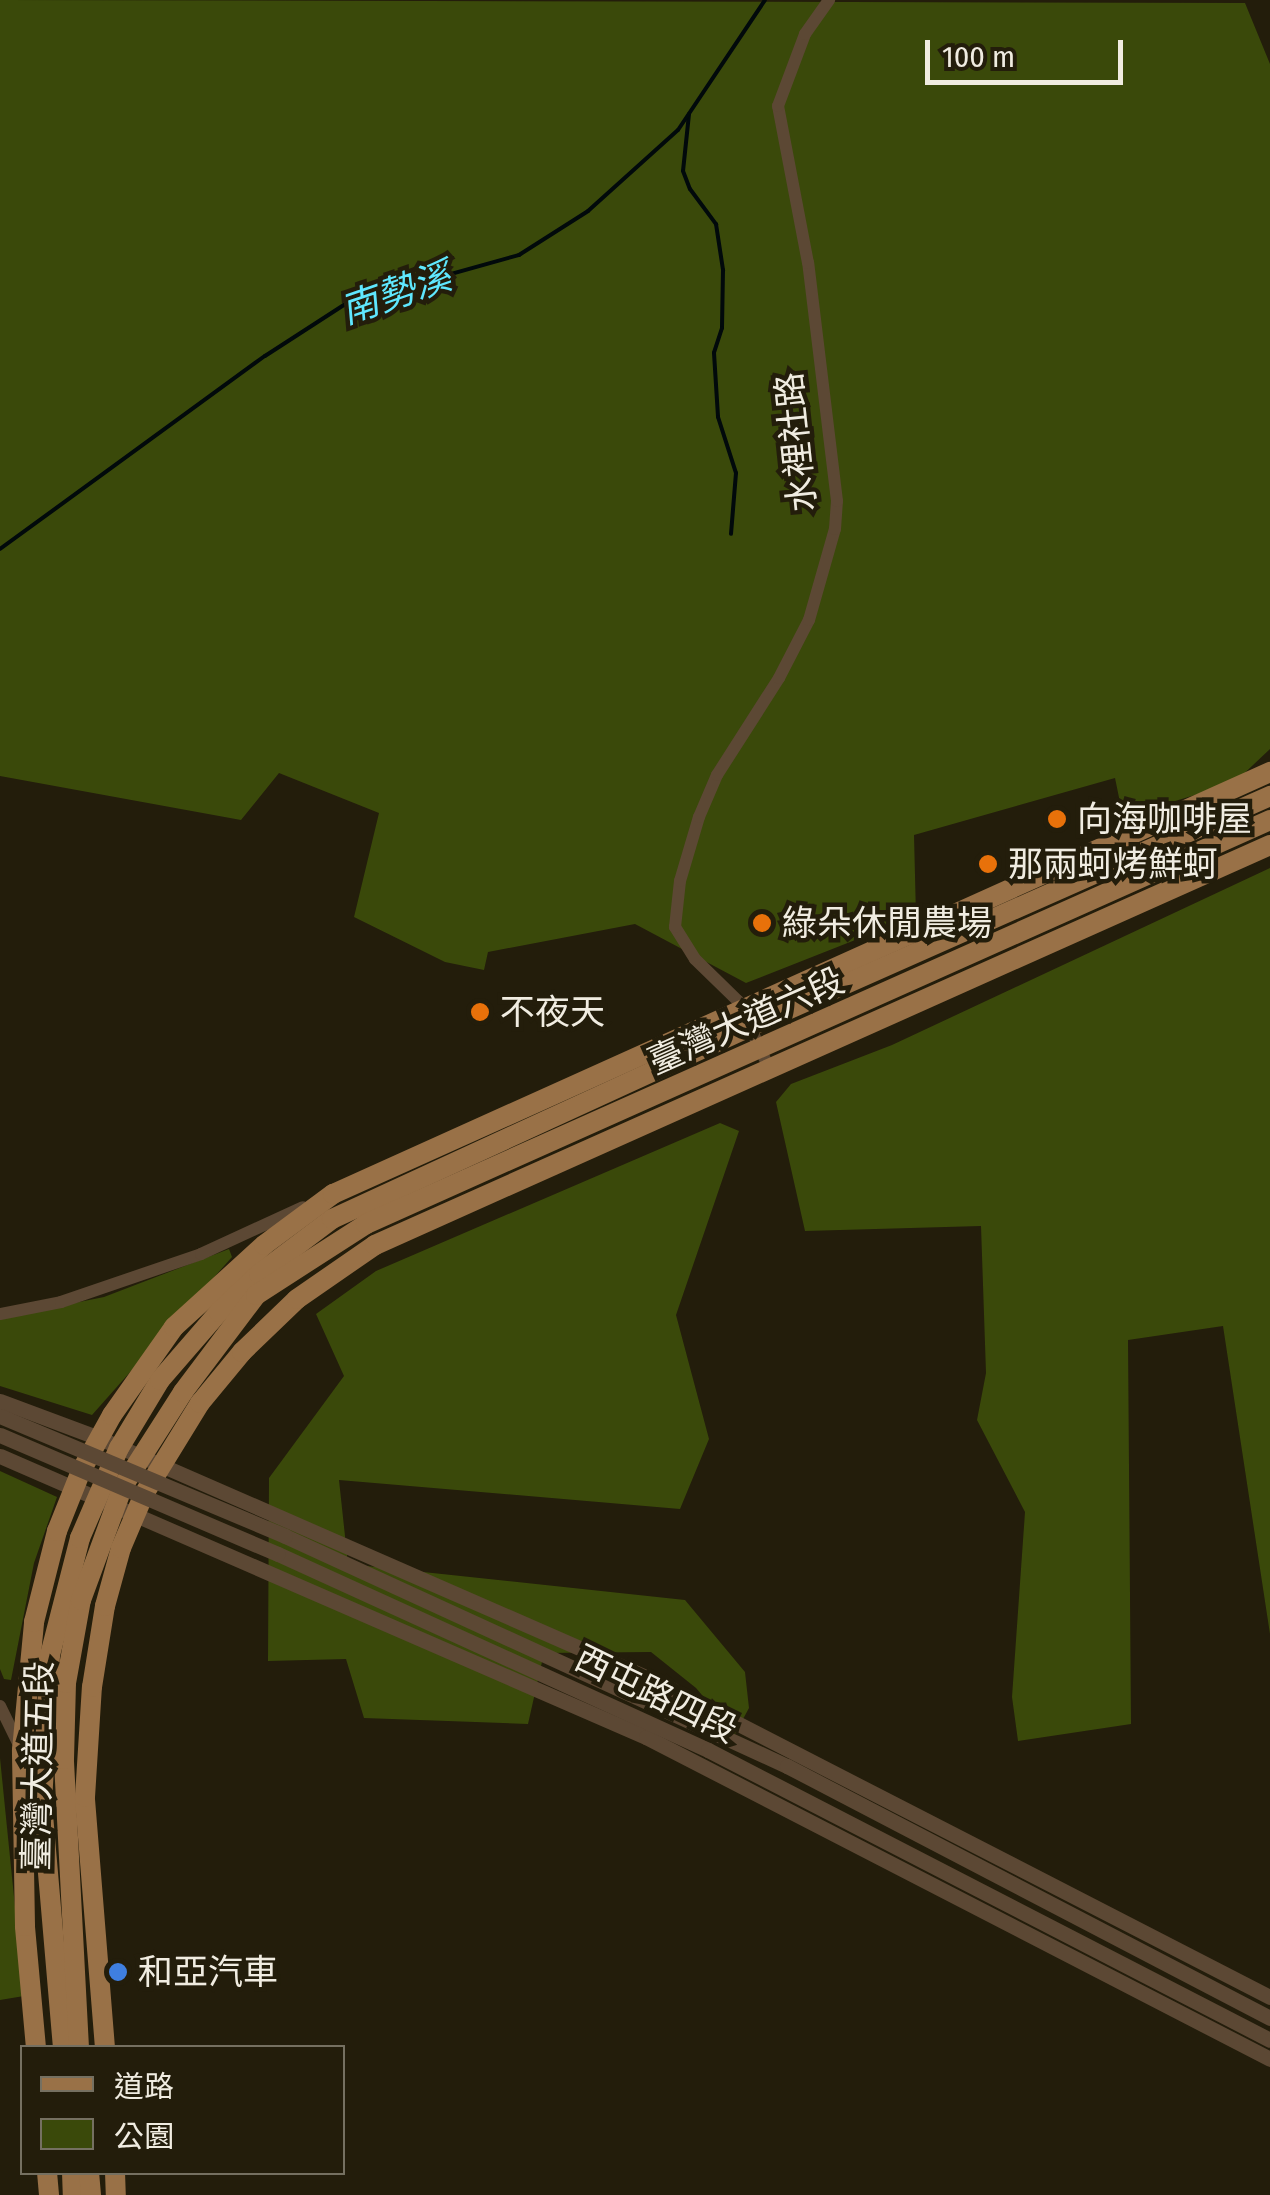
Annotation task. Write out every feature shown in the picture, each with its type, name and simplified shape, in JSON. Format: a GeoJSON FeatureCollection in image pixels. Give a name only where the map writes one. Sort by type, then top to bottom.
{"type":"FeatureCollection","features":[{"type":"Feature","properties":{"kind":"main road","name":"臺灣大道六段"},"geometry":{"type":"LineString","coordinates":[[332,1219],[746,1017],[1270,772]]}},
{"type":"Feature","properties":{"kind":"main road","name":"臺灣大道六段"},"geometry":{"type":"LineString","coordinates":[[333,1194],[1270,796]]}},
{"type":"Feature","properties":{"kind":"main road","name":"臺灣大道六段"},"geometry":{"type":"LineString","coordinates":[[331,1272],[374,1246],[1270,820]]}},
{"type":"Feature","properties":{"kind":"main road","name":"臺灣大道六段"},"geometry":{"type":"LineString","coordinates":[[305,1260],[366,1224],[765,1059],[996,971],[1270,845]]}},
{"type":"Feature","properties":{"kind":"main road","name":"臺灣大道五段"},"geometry":{"type":"LineString","coordinates":[[105,2045],[86,1797],[106,1606],[120,1548],[109,1443],[174,1328],[264,1245],[333,1194]]}},
{"type":"Feature","properties":{"kind":"main road","name":"臺灣大道五段"},"geometry":{"type":"LineString","coordinates":[[36,2045],[25,1926],[22,1750],[34,1622],[53,1545],[75,1485],[160,1380],[219,1312],[259,1274],[332,1219]]}},
{"type":"Feature","properties":{"kind":"main road","name":"臺灣大道五段"},"geometry":{"type":"LineString","coordinates":[[63,2045],[42,1803],[50,1655],[66,1584],[183,1392],[256,1295],[305,1260]]}},
{"type":"Feature","properties":{"kind":"main road","name":"臺灣大道五段"},"geometry":{"type":"LineString","coordinates":[[80,2045],[65,1799],[66,1684],[81,1600],[116,1504],[161,1466],[200,1403],[242,1352],[331,1272]]}},
{"type":"Feature","properties":{"kind":"street","name":"水裡社路"},"geometry":{"type":"LineString","coordinates":[[765,1059],[746,1017],[683,941],[675,927],[676,906],[698,817],[717,775],[779,678],[809,620],[834,529],[838,501],[808,262],[778,106],[805,34],[829,0]]}},
{"type":"Feature","properties":{"kind":"street"},"geometry":{"type":"LineString","coordinates":[[0,1314],[61,1302],[201,1254],[333,1194]]}},
{"type":"Feature","properties":{"kind":"street","name":"西屯路四段"},"geometry":{"type":"LineString","coordinates":[[0,1401],[109,1443],[729,1717],[1270,1997]]}},
{"type":"Feature","properties":{"kind":"street","name":"西屯路四段"},"geometry":{"type":"LineString","coordinates":[[0,1416],[285,1536],[682,1715],[1270,2018]]}},
{"type":"Feature","properties":{"kind":"street","name":"西屯路四段"},"geometry":{"type":"LineString","coordinates":[[0,1434],[278,1554],[708,1750],[1270,2040]]}},
{"type":"Feature","properties":{"kind":"street","name":"西屯路四段"},"geometry":{"type":"LineString","coordinates":[[0,1456],[75,1485],[646,1737],[1270,2059]]}},
{"type":"Feature","properties":{"kind":"street"},"geometry":{"type":"LineString","coordinates":[[576,1647],[682,1715]]}},
{"type":"Feature","properties":{"kind":"street"},"geometry":{"type":"LineString","coordinates":[[564,1683],[646,1737]]}},
{"type":"Feature","properties":{"kind":"street"},"geometry":{"type":"LineString","coordinates":[[0,1706],[42,1803]]}},
{"type":"Feature","properties":{"kind":"green space"},"geometry":{"type":"Polygon","coordinates":[[[0,0],[1245,3],[1270,64],[1270,749],[1234,783],[1123,817],[1115,778],[914,835],[916,916],[746,983],[635,924],[488,952],[484,970],[445,962],[354,917],[379,813],[279,773],[241,820],[0,776],[0,0]]]}},
{"type":"Feature","properties":{"kind":"green space"},"geometry":{"type":"Polygon","coordinates":[[[1270,868],[1270,1634],[1223,1326],[1128,1340],[1131,1724],[1018,1741],[1012,1697],[1025,1512],[977,1420],[986,1373],[981,1226],[805,1231],[776,1102],[791,1084],[892,1045],[1270,868]]]}},
{"type":"Feature","properties":{"kind":"green space"},"geometry":{"type":"Polygon","coordinates":[[[720,1123],[739,1131],[676,1315],[709,1439],[680,1509],[339,1480],[348,1564],[685,1600],[745,1672],[749,1708],[735,1734],[696,1688],[651,1652],[544,1653],[528,1724],[364,1718],[346,1659],[268,1661],[269,1478],[344,1376],[316,1314],[376,1271],[720,1123]]]}},
{"type":"Feature","properties":{"kind":"green space"},"geometry":{"type":"Polygon","coordinates":[[[229,1249],[232,1257],[92,1415],[0,1386],[0,1318],[104,1297],[229,1249]]]}},
{"type":"Feature","properties":{"kind":"green space"},"geometry":{"type":"Polygon","coordinates":[[[0,1471],[57,1497],[34,1563],[11,1680],[4,1679],[0,1669],[0,1471]]]}},
{"type":"Feature","properties":{"kind":"green space"},"geometry":{"type":"Polygon","coordinates":[[[0,1758],[24,1996],[0,2000],[0,1758]]]}},
{"type":"Feature","properties":{"kind":"waterway","name":"南勢溪"},"geometry":{"type":"LineString","coordinates":[[0,549],[265,356],[347,303],[519,255],[588,211],[678,130],[765,0]]}},
{"type":"Feature","properties":{"kind":"waterway","name":"南勢溪"},"geometry":{"type":"LineString","coordinates":[[689,114],[683,171],[690,189],[716,224],[723,270],[722,328],[714,353],[718,417],[736,473],[731,534]]}},
{"type":"Feature","properties":{"kind":"place","name":"向海咖啡屋"},"geometry":{"type":"Point","coordinates":[1057,819]}},
{"type":"Feature","properties":{"kind":"place","name":"那兩蚵烤鮮蚵"},"geometry":{"type":"Point","coordinates":[988,864]}},
{"type":"Feature","properties":{"kind":"place","name":"綠朵休閒農場"},"geometry":{"type":"Point","coordinates":[762,923]}},
{"type":"Feature","properties":{"kind":"place","name":"不夜天"},"geometry":{"type":"Point","coordinates":[480,1012]}},
{"type":"Feature","properties":{"kind":"place","name":"和亞汽車"},"geometry":{"type":"Point","coordinates":[118,1972]}}]}
